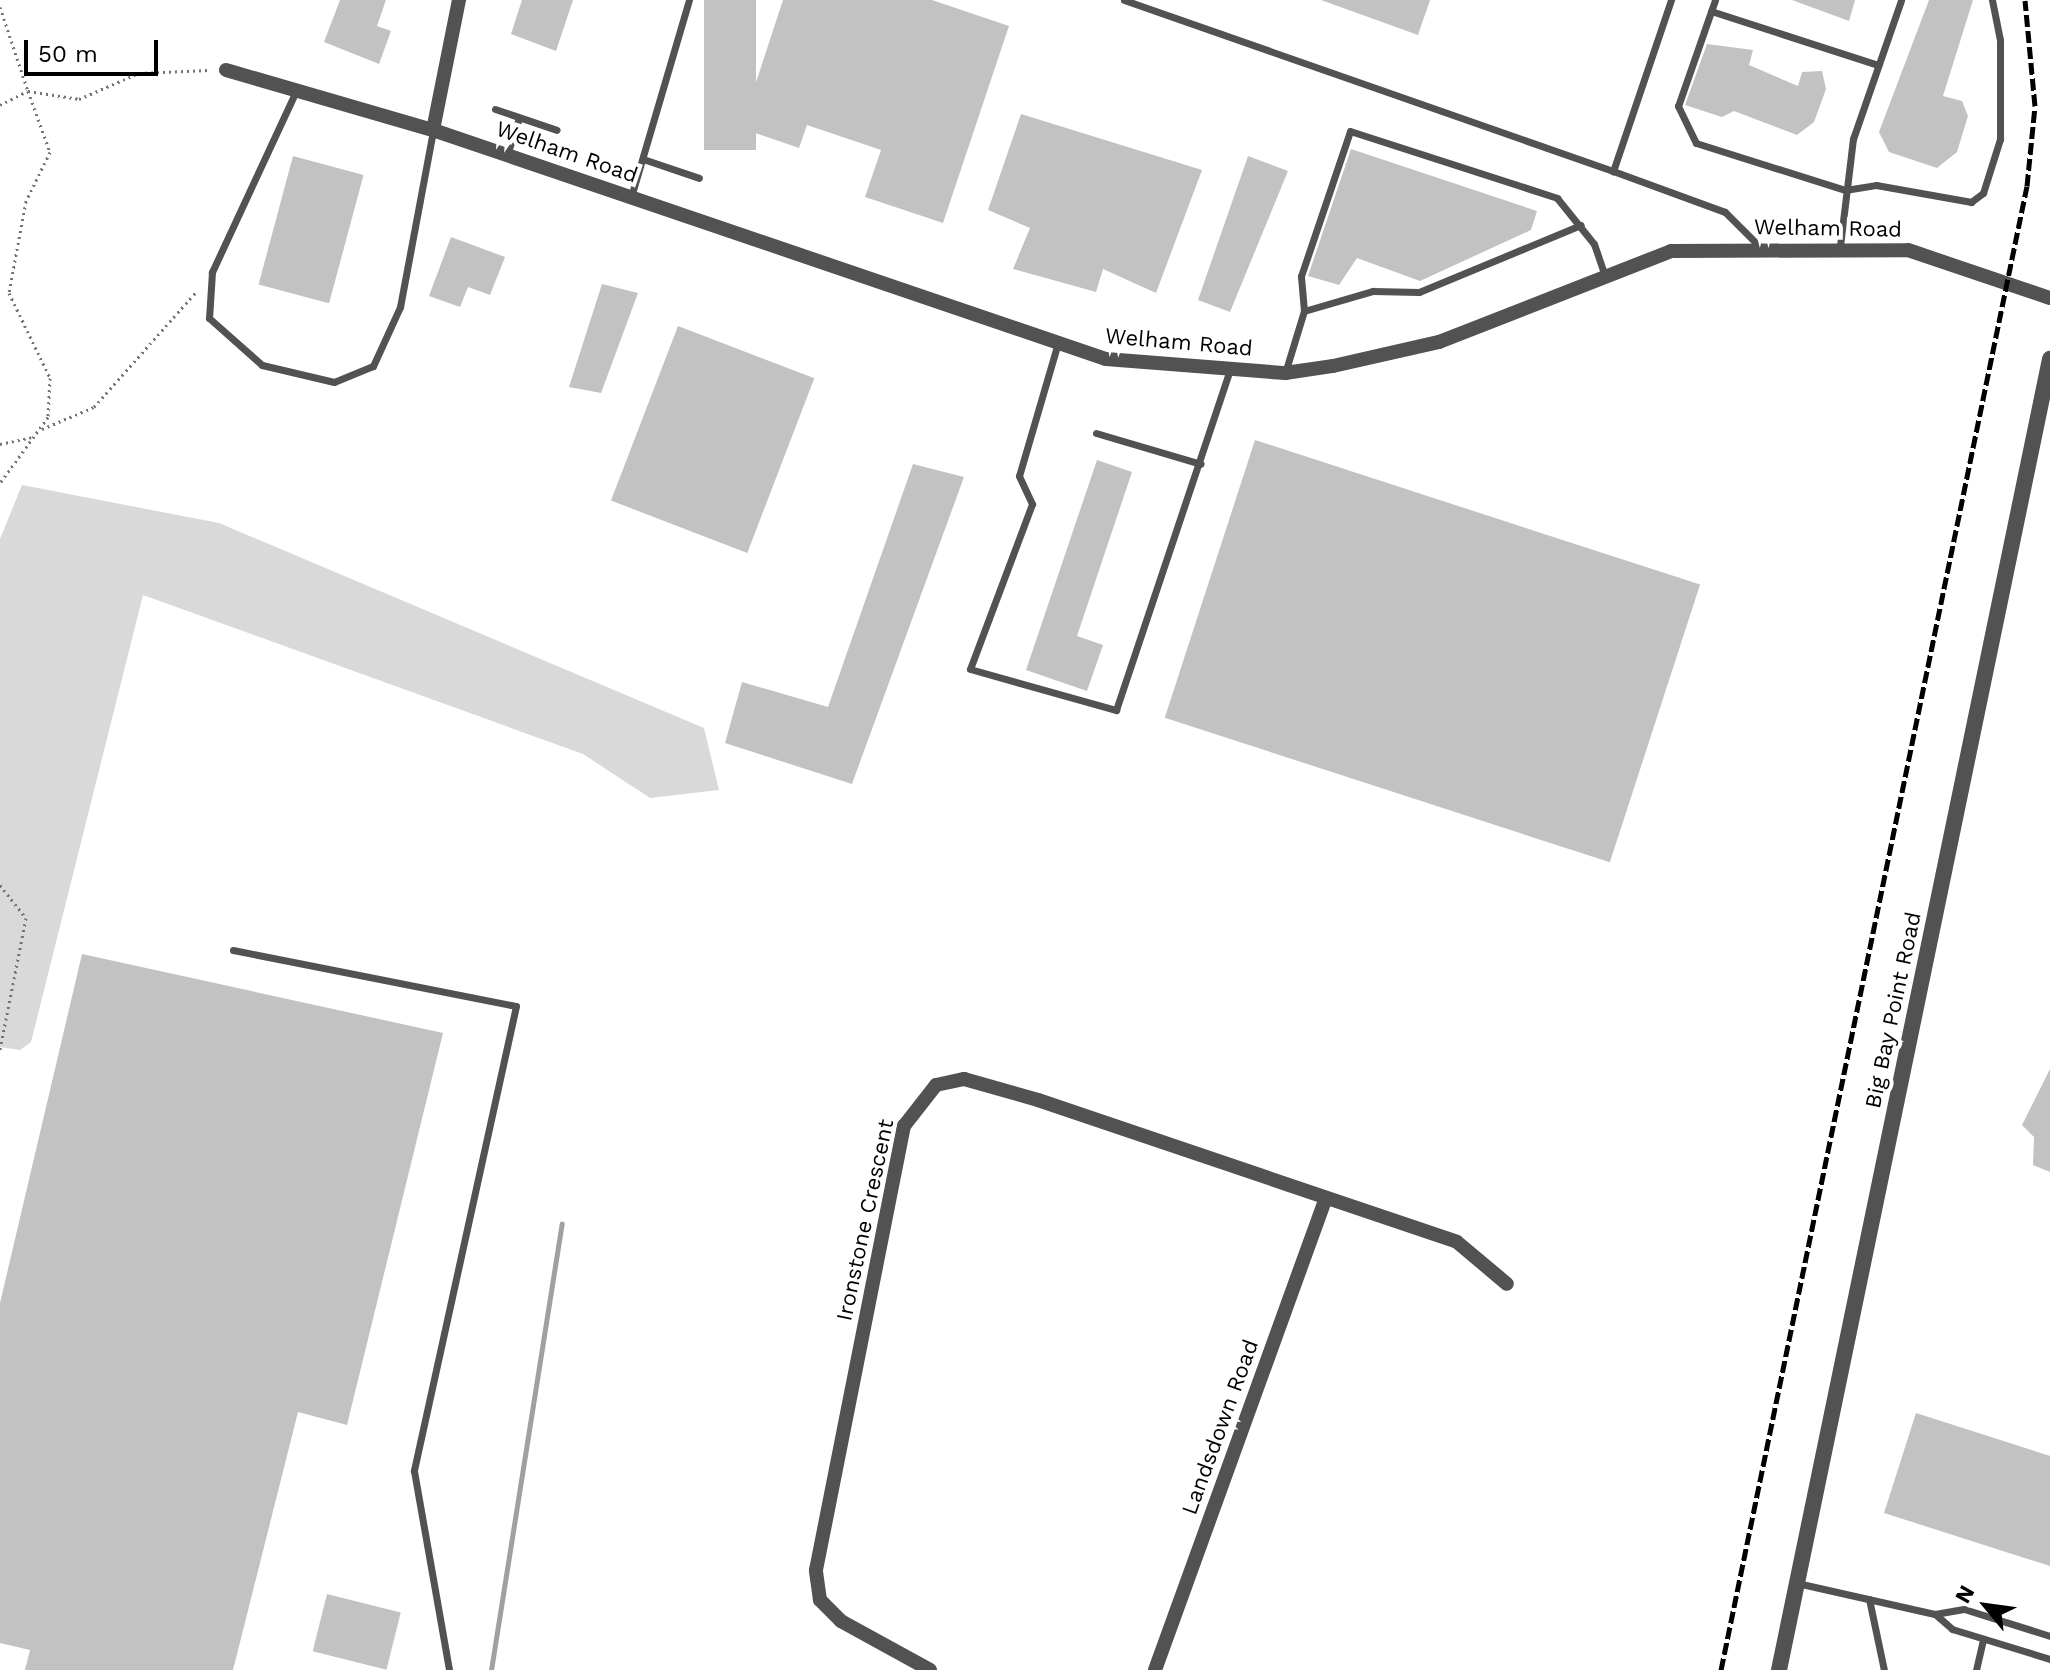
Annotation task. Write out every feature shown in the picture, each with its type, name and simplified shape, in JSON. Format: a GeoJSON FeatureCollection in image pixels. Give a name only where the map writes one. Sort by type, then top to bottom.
{"type":"FeatureCollection","features":[{"type":"Feature","properties":{"kind":"street"},"geometry":{"type":"LineString","coordinates":[[433,130],[459,0]]}},
{"type":"Feature","properties":{"kind":"street","name":"Welham Road"},"geometry":{"type":"LineString","coordinates":[[226,70],[433,130],[1057,346],[1106,359],[1285,373],[1439,342],[1604,273],[1671,251],[1840,246],[1908,250],[2050,298]]}},
{"type":"Feature","properties":{"kind":"street","name":"Big Bay Point Road"},"geometry":{"type":"LineString","coordinates":[[1779,1670],[2050,359]]}},
{"type":"Feature","properties":{"kind":"street","name":"Ironstone Crescent"},"geometry":{"type":"LineString","coordinates":[[930,1670],[841,1621],[820,1600],[816,1570],[904,1126],[915,1105],[936,1085],[964,1079],[1457,1242],[1507,1284]]}},
{"type":"Feature","properties":{"kind":"street","name":"Landsdown Road"},"geometry":{"type":"LineString","coordinates":[[1155,1670],[1325,1200]]}},
{"type":"Feature","properties":{"kind":"lane"},"geometry":{"type":"LineString","coordinates":[[631,197],[689,0]]}},
{"type":"Feature","properties":{"kind":"lane"},"geometry":{"type":"LineString","coordinates":[[1124,0],[1725,212],[1761,248]]}},
{"type":"Feature","properties":{"kind":"lane"},"geometry":{"type":"LineString","coordinates":[[1613,171],[1671,0]]}},
{"type":"Feature","properties":{"kind":"lane"},"geometry":{"type":"LineString","coordinates":[[1715,0],[1678,106],[1683,127],[1696,143],[1845,190],[1876,185],[1958,202],[1983,193],[2002,104],[1992,0]]}},
{"type":"Feature","properties":{"kind":"lane"},"geometry":{"type":"LineString","coordinates":[[1840,246],[1845,190],[1878,65],[1901,0]]}},
{"type":"Feature","properties":{"kind":"lane"},"geometry":{"type":"LineString","coordinates":[[1711,11],[1878,65]]}},
{"type":"Feature","properties":{"kind":"lane"},"geometry":{"type":"LineString","coordinates":[[296,91],[212,272],[209,318],[262,365],[334,382],[373,366],[400,307],[433,130]]}},
{"type":"Feature","properties":{"kind":"lane"},"geometry":{"type":"LineString","coordinates":[[495,109],[557,130]]}},
{"type":"Feature","properties":{"kind":"lane"},"geometry":{"type":"LineString","coordinates":[[507,155],[519,118]]}},
{"type":"Feature","properties":{"kind":"lane"},"geometry":{"type":"LineString","coordinates":[[1285,373],[1304,311],[1301,276],[1350,131],[1557,198],[1581,225],[1604,273]]}},
{"type":"Feature","properties":{"kind":"lane"},"geometry":{"type":"LineString","coordinates":[[643,159],[699,178]]}},
{"type":"Feature","properties":{"kind":"lane"},"geometry":{"type":"LineString","coordinates":[[1304,311],[1373,291],[1419,292],[1581,225]]}},
{"type":"Feature","properties":{"kind":"lane"},"geometry":{"type":"LineString","coordinates":[[1057,346],[1019,476],[1032,504],[970,669],[1116,710],[1230,370]]}},
{"type":"Feature","properties":{"kind":"lane"},"geometry":{"type":"LineString","coordinates":[[1096,433],[1201,464]]}},
{"type":"Feature","properties":{"kind":"lane"},"geometry":{"type":"LineString","coordinates":[[233,950],[516,1006],[414,1471],[449,1670]]}},
{"type":"Feature","properties":{"kind":"lane"},"geometry":{"type":"LineString","coordinates":[[1797,1583],[1935,1614],[1983,1639],[2050,1659]]}},
{"type":"Feature","properties":{"kind":"lane"},"geometry":{"type":"LineString","coordinates":[[1869,1599],[1884,1670]]}},
{"type":"Feature","properties":{"kind":"lane"},"geometry":{"type":"LineString","coordinates":[[1935,1614],[1964,1609],[2050,1636]]}},
{"type":"Feature","properties":{"kind":"lane"},"geometry":{"type":"LineString","coordinates":[[1976,1670],[1983,1639]]}},
{"type":"Feature","properties":{"kind":"path"},"geometry":{"type":"LineString","coordinates":[[0,7],[50,152],[26,201],[9,293],[50,378],[48,417],[0,483]]}},
{"type":"Feature","properties":{"kind":"path"},"geometry":{"type":"LineString","coordinates":[[0,105],[28,91],[79,99],[139,73],[226,70]]}},
{"type":"Feature","properties":{"kind":"path"},"geometry":{"type":"LineString","coordinates":[[38,431],[94,407],[212,272]]}},
{"type":"Feature","properties":{"kind":"path"},"geometry":{"type":"LineString","coordinates":[[0,444],[34,437]]}},
{"type":"Feature","properties":{"kind":"path"},"geometry":{"type":"LineString","coordinates":[[0,885],[26,918],[0,1049]]}},
{"type":"Feature","properties":{"kind":"shaded area"},"geometry":{"type":"Polygon","coordinates":[[[22,485],[219,523],[704,728],[719,790],[650,798],[583,754],[143,595],[31,1042],[20,1050],[0,1047],[0,539],[22,485]]]}},
{"type":"Feature","properties":{"kind":"building"},"geometry":{"type":"Polygon","coordinates":[[[340,0],[386,0],[377,26],[391,31],[379,64],[324,42],[340,0]]]}},
{"type":"Feature","properties":{"kind":"building"},"geometry":{"type":"Polygon","coordinates":[[[522,0],[573,0],[556,51],[511,34],[522,0]]]}},
{"type":"Feature","properties":{"kind":"building"},"geometry":{"type":"Polygon","coordinates":[[[704,0],[756,0],[756,150],[704,150],[704,0]]]}},
{"type":"Feature","properties":{"kind":"building"},"geometry":{"type":"Polygon","coordinates":[[[783,0],[932,0],[1009,26],[943,223],[865,197],[881,150],[807,125],[799,148],[741,128],[783,0]]]}},
{"type":"Feature","properties":{"kind":"building"},"geometry":{"type":"Polygon","coordinates":[[[1321,0],[1430,0],[1418,35],[1321,0]]]}},
{"type":"Feature","properties":{"kind":"building"},"geometry":{"type":"Polygon","coordinates":[[[1792,0],[1855,0],[1849,21],[1792,0]]]}},
{"type":"Feature","properties":{"kind":"building"},"geometry":{"type":"Polygon","coordinates":[[[1929,0],[1973,0],[1943,96],[1962,101],[1968,116],[1957,152],[1937,168],[1889,152],[1879,132],[1929,0]]]}},
{"type":"Feature","properties":{"kind":"building"},"geometry":{"type":"Polygon","coordinates":[[[1707,44],[1753,50],[1749,65],[1798,86],[1802,72],[1822,71],[1826,89],[1814,122],[1797,135],[1734,111],[1722,117],[1685,105],[1707,44]]]}},
{"type":"Feature","properties":{"kind":"building"},"geometry":{"type":"Polygon","coordinates":[[[1021,114],[1202,170],[1156,293],[1103,269],[1096,292],[1013,269],[1030,228],[988,210],[1021,114]]]}},
{"type":"Feature","properties":{"kind":"building"},"geometry":{"type":"Polygon","coordinates":[[[1351,149],[1537,211],[1531,230],[1420,281],[1357,258],[1339,285],[1308,276],[1351,149]]]}},
{"type":"Feature","properties":{"kind":"building"},"geometry":{"type":"Polygon","coordinates":[[[293,156],[364,175],[329,303],[259,284],[293,156]]]}},
{"type":"Feature","properties":{"kind":"building"},"geometry":{"type":"Polygon","coordinates":[[[1248,156],[1288,171],[1230,312],[1198,300],[1248,156]]]}},
{"type":"Feature","properties":{"kind":"building"},"geometry":{"type":"Polygon","coordinates":[[[451,237],[505,257],[490,295],[468,287],[460,307],[429,296],[451,237]]]}},
{"type":"Feature","properties":{"kind":"building"},"geometry":{"type":"Polygon","coordinates":[[[602,284],[638,293],[601,393],[569,387],[602,284]]]}},
{"type":"Feature","properties":{"kind":"building"},"geometry":{"type":"Polygon","coordinates":[[[678,326],[814,378],[747,553],[611,501],[678,326]]]}},
{"type":"Feature","properties":{"kind":"building"},"geometry":{"type":"Polygon","coordinates":[[[1255,440],[1700,585],[1610,862],[1165,718],[1255,440]]]}},
{"type":"Feature","properties":{"kind":"building"},"geometry":{"type":"Polygon","coordinates":[[[1097,460],[1132,472],[1077,636],[1103,645],[1087,691],[1026,670],[1097,460]]]}},
{"type":"Feature","properties":{"kind":"building"},"geometry":{"type":"Polygon","coordinates":[[[913,464],[964,477],[852,784],[725,743],[742,682],[828,707],[913,464]]]}},
{"type":"Feature","properties":{"kind":"building"},"geometry":{"type":"Polygon","coordinates":[[[82,954],[443,1033],[347,1425],[298,1412],[233,1670],[25,1670],[30,1650],[0,1643],[0,1303],[82,954]]]}},
{"type":"Feature","properties":{"kind":"building"},"geometry":{"type":"Polygon","coordinates":[[[2050,1069],[2050,1172],[2033,1165],[2034,1137],[2022,1125],[2050,1069]]]}},
{"type":"Feature","properties":{"kind":"building"},"geometry":{"type":"Polygon","coordinates":[[[1916,1413],[2050,1456],[2050,1566],[1884,1513],[1916,1413]]]}},
{"type":"Feature","properties":{"kind":"building"},"geometry":{"type":"Polygon","coordinates":[[[327,1594],[401,1612],[386,1670],[313,1651],[327,1594]]]}},
{"type":"Feature","properties":{"kind":"waterway"},"geometry":{"type":"LineString","coordinates":[[491,1670],[562,1224]]}},
{"type":"Feature","properties":{"kind":"railway"},"geometry":{"type":"LineString","coordinates":[[1721,1670],[2027,186],[2035,106],[2025,0]]}}]}
